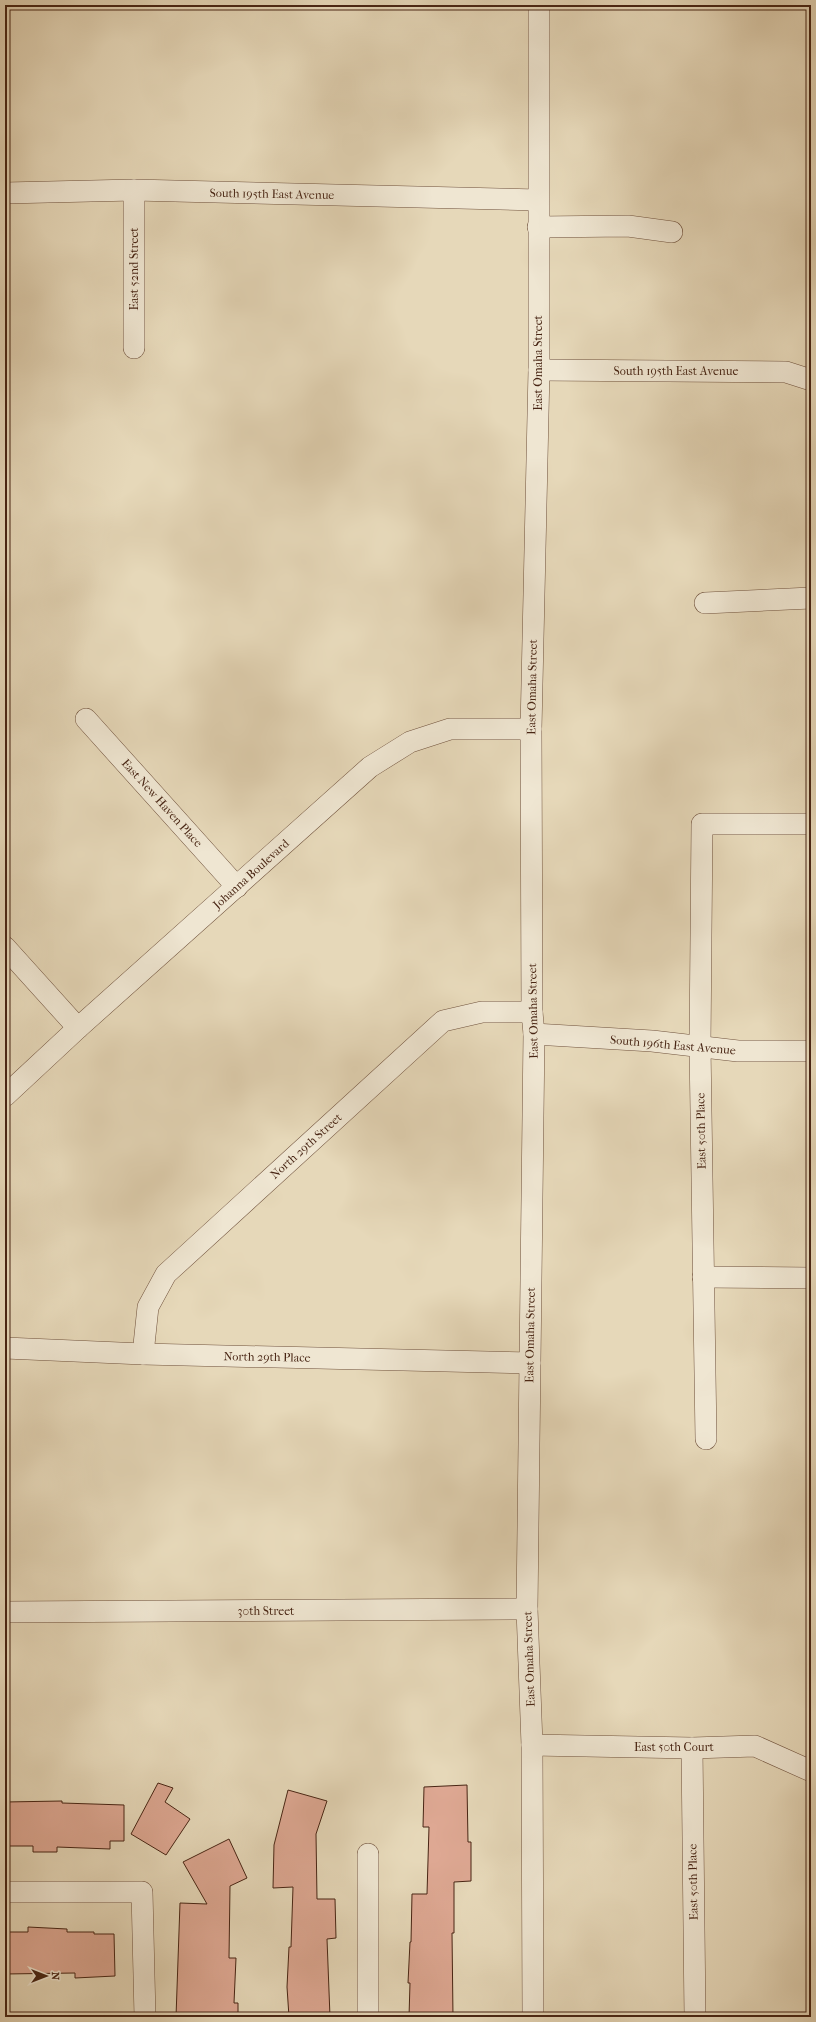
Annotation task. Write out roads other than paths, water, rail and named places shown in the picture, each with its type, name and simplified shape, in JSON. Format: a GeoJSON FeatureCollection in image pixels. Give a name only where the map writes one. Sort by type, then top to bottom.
{"type":"FeatureCollection","features":[{"type":"Feature","properties":{"kind":"street","name":"East Omaha Street"},"geometry":{"type":"LineString","coordinates":[[533,2017],[532,1745],[527,1609],[534,1034],[532,1012],[531,729],[539,370],[539,5]]}},
{"type":"Feature","properties":{"kind":"street","name":"South 195th East Avenue"},"geometry":{"type":"LineString","coordinates":[[5,193],[134,190],[538,200]]}},
{"type":"Feature","properties":{"kind":"street","name":"East 52nd Street"},"geometry":{"type":"LineString","coordinates":[[134,190],[134,348]]}},
{"type":"Feature","properties":{"kind":"street"},"geometry":{"type":"LineString","coordinates":[[538,227],[628,226],[672,232]]}},
{"type":"Feature","properties":{"kind":"street","name":"South 195th East Avenue"},"geometry":{"type":"LineString","coordinates":[[539,370],[786,372],[811,380]]}},
{"type":"Feature","properties":{"kind":"street"},"geometry":{"type":"LineString","coordinates":[[705,603],[811,598]]}},
{"type":"Feature","properties":{"kind":"street","name":"East New Haven Place"},"geometry":{"type":"LineString","coordinates":[[86,719],[237,887]]}},
{"type":"Feature","properties":{"kind":"street","name":"Johanna Boulevard"},"geometry":{"type":"LineString","coordinates":[[5,1096],[78,1028],[370,767],[410,742],[450,729],[531,729]]}},
{"type":"Feature","properties":{"kind":"street","name":"East 50th Place"},"geometry":{"type":"LineString","coordinates":[[706,1439],[700,1046],[702,824],[811,824]]}},
{"type":"Feature","properties":{"kind":"street"},"geometry":{"type":"LineString","coordinates":[[5,947],[78,1028]]}},
{"type":"Feature","properties":{"kind":"street","name":"North 29th Street"},"geometry":{"type":"LineString","coordinates":[[143,1354],[148,1307],[166,1274],[443,1020],[482,1012],[532,1012]]}},
{"type":"Feature","properties":{"kind":"street","name":"South 196th East Avenue"},"geometry":{"type":"LineString","coordinates":[[534,1034],[652,1041],[738,1051],[811,1051]]}},
{"type":"Feature","properties":{"kind":"street"},"geometry":{"type":"LineString","coordinates":[[703,1277],[811,1278]]}},
{"type":"Feature","properties":{"kind":"street","name":"North 29th Place"},"geometry":{"type":"LineString","coordinates":[[5,1348],[143,1354],[530,1363]]}},
{"type":"Feature","properties":{"kind":"street","name":"30th Street"},"geometry":{"type":"LineString","coordinates":[[5,1612],[527,1609]]}},
{"type":"Feature","properties":{"kind":"street","name":"East 50th Court"},"geometry":{"type":"LineString","coordinates":[[532,1745],[692,1748],[755,1746],[811,1771]]}},
{"type":"Feature","properties":{"kind":"street","name":"East 50th Place"},"geometry":{"type":"LineString","coordinates":[[692,1748],[695,2017]]}},
{"type":"Feature","properties":{"kind":"street"},"geometry":{"type":"LineString","coordinates":[[368,1854],[368,2017]]}},
{"type":"Feature","properties":{"kind":"street"},"geometry":{"type":"LineString","coordinates":[[5,1892],[142,1892],[145,2017]]}}]}
